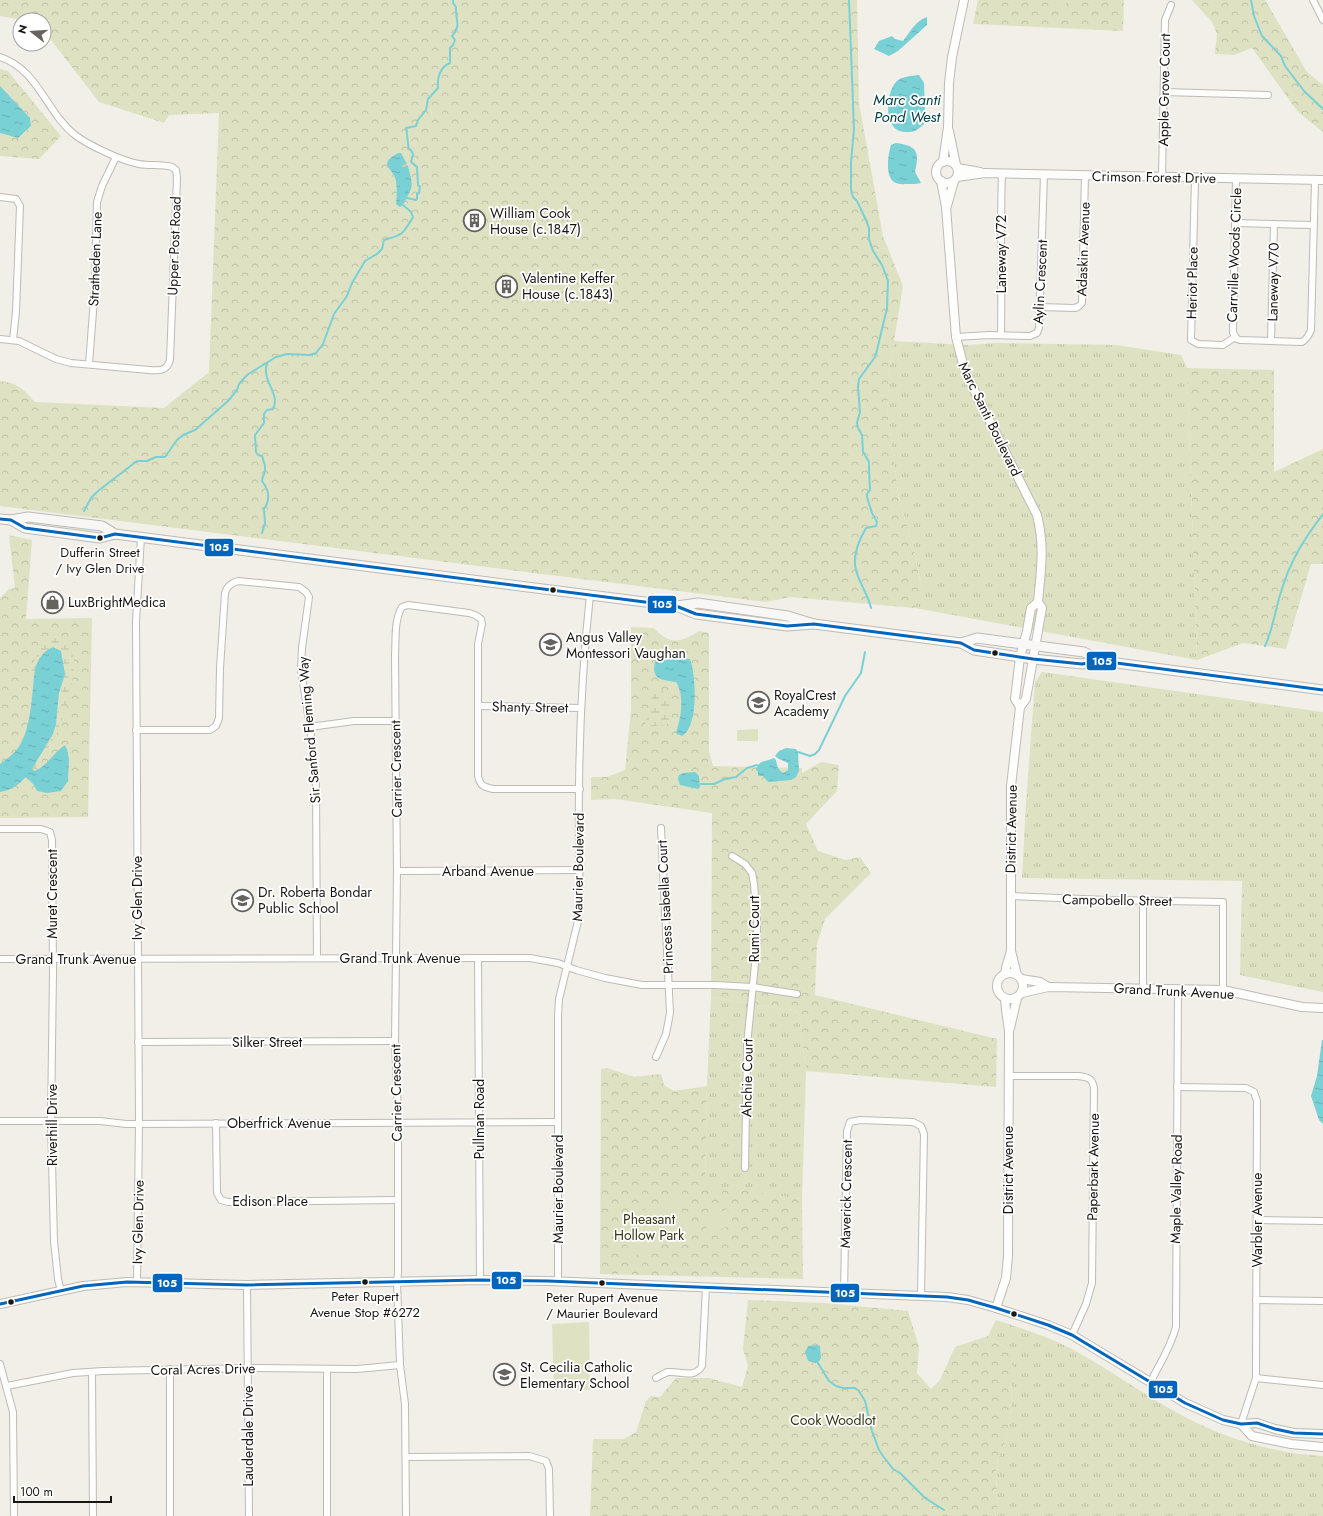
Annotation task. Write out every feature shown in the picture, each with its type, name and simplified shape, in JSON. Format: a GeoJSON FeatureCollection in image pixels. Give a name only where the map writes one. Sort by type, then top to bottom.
{"type":"FeatureCollection","features":[{"type":"Feature","properties":{"kind":"main road"},"geometry":{"type":"LineString","coordinates":[[0,519],[11,520],[28,517],[102,526],[115,534],[676,606],[698,603],[788,616],[814,624],[961,643],[974,650],[1033,659],[1082,664],[1101,661],[1323,690]]}},
{"type":"Feature","properties":{"kind":"main road"},"geometry":{"type":"LineString","coordinates":[[961,643],[978,638],[1084,652],[1101,661]]}},
{"type":"Feature","properties":{"kind":"street"},"geometry":{"type":"LineString","coordinates":[[943,162],[948,127],[949,83],[952,57],[964,0]]}},
{"type":"Feature","properties":{"kind":"street"},"geometry":{"type":"LineString","coordinates":[[1313,0],[1323,20]]}},
{"type":"Feature","properties":{"kind":"street","name":"Apple Grove Court"},"geometry":{"type":"LineString","coordinates":[[1162,177],[1165,20],[1172,5]]}},
{"type":"Feature","properties":{"kind":"street","name":"Upper Post Road"},"geometry":{"type":"LineString","coordinates":[[0,57],[10,61],[25,71],[61,121],[77,136],[124,161],[138,164],[170,166],[176,170],[170,360],[169,365],[166,368],[157,371],[71,363],[56,359],[29,345],[13,340],[0,339]]}},
{"type":"Feature","properties":{"kind":"street"},"geometry":{"type":"LineString","coordinates":[[1164,92],[1268,95]]}},
{"type":"Feature","properties":{"kind":"street"},"geometry":{"type":"LineString","coordinates":[[948,127],[957,166],[956,179],[948,183],[941,181],[936,175],[937,167],[943,162],[951,162],[957,166]]}},
{"type":"Feature","properties":{"kind":"street","name":"Stratheden Lane"},"geometry":{"type":"LineString","coordinates":[[89,364],[94,293],[97,202],[102,186],[116,157]]}},
{"type":"Feature","properties":{"kind":"street","name":"Crimson Forest Drive"},"geometry":{"type":"LineString","coordinates":[[957,166],[984,173]]}},
{"type":"Feature","properties":{"kind":"street","name":"Crimson Forest Drive"},"geometry":{"type":"LineString","coordinates":[[956,179],[984,173],[1002,173],[1319,180]]}},
{"type":"Feature","properties":{"kind":"street","name":"Laneway V72"},"geometry":{"type":"LineString","coordinates":[[1001,335],[1002,284],[1000,244],[1002,173]]}},
{"type":"Feature","properties":{"kind":"street","name":"Aylin Crescent"},"geometry":{"type":"LineString","coordinates":[[956,337],[1001,335],[1030,336],[1035,334],[1040,328],[1044,174]]}},
{"type":"Feature","properties":{"kind":"street","name":"Adaskin Avenue"},"geometry":{"type":"LineString","coordinates":[[1040,307],[1074,308],[1078,307],[1082,303],[1084,175]]}},
{"type":"Feature","properties":{"kind":"street","name":"Heriot Place"},"geometry":{"type":"LineString","coordinates":[[1195,178],[1192,340],[1198,344],[1223,345],[1235,337]]}},
{"type":"Feature","properties":{"kind":"street","name":"Marc Santi Boulevard"},"geometry":{"type":"LineString","coordinates":[[946,207],[956,179]]}},
{"type":"Feature","properties":{"kind":"street","name":"Carrville Woods Circle"},"geometry":{"type":"LineString","coordinates":[[1236,179],[1232,329],[1235,337],[1242,340],[1302,342],[1306,340],[1310,330],[1313,225],[1319,180]]}},
{"type":"Feature","properties":{"kind":"street","name":"Marc Santi Boulevard"},"geometry":{"type":"LineString","coordinates":[[941,181],[946,207],[956,337],[964,368],[1037,515],[1041,532],[1043,548],[1038,602],[1042,608],[1033,659]]}},
{"type":"Feature","properties":{"kind":"street"},"geometry":{"type":"LineString","coordinates":[[0,196],[16,199],[20,206],[16,312],[13,340]]}},
{"type":"Feature","properties":{"kind":"street"},"geometry":{"type":"LineString","coordinates":[[1235,223],[1313,225]]}},
{"type":"Feature","properties":{"kind":"street","name":"Laneway V70"},"geometry":{"type":"LineString","coordinates":[[1271,341],[1274,224]]}},
{"type":"Feature","properties":{"kind":"street","name":"Ivy Glen Drive"},"geometry":{"type":"LineString","coordinates":[[137,1283],[139,1123],[136,606],[140,537]]}},
{"type":"Feature","properties":{"kind":"street","name":"Sir Sanford Fleming Way"},"geometry":{"type":"LineString","coordinates":[[136,730],[210,730],[216,726],[219,713],[220,668],[225,593],[227,587],[232,582],[238,581],[299,587],[306,592],[309,597],[302,648],[301,670],[310,727],[316,785],[317,958]]}},
{"type":"Feature","properties":{"kind":"street","name":"Maurier Boulevard"},"geometry":{"type":"LineString","coordinates":[[558,1282],[559,999],[578,921],[580,897],[581,708],[583,664],[590,595]]}},
{"type":"Feature","properties":{"kind":"street","name":"Marc Santi Boulevard"},"geometry":{"type":"LineString","coordinates":[[1020,657],[1031,608],[1038,602]]}},
{"type":"Feature","properties":{"kind":"street","name":"Carrier Crescent"},"geometry":{"type":"LineString","coordinates":[[406,1516],[405,1404],[400,1364],[397,1282],[397,1122],[395,1041],[397,871],[395,655],[398,613],[402,607],[408,605],[475,614],[482,619],[478,644],[479,783],[484,787],[493,789],[580,790]]}},
{"type":"Feature","properties":{"kind":"street","name":"District Avenue"},"geometry":{"type":"LineString","coordinates":[[1020,657],[1015,699],[1020,707]]}},
{"type":"Feature","properties":{"kind":"street","name":"District Avenue"},"geometry":{"type":"LineString","coordinates":[[1019,977],[1011,951],[1010,896],[1012,786],[1020,707],[1026,699],[1033,659]]}},
{"type":"Feature","properties":{"kind":"street","name":"Shanty Street"},"geometry":{"type":"LineString","coordinates":[[479,706],[581,708]]}},
{"type":"Feature","properties":{"kind":"street"},"geometry":{"type":"LineString","coordinates":[[310,727],[354,721],[395,721]]}},
{"type":"Feature","properties":{"kind":"street","name":"Princess Isabella Court"},"geometry":{"type":"LineString","coordinates":[[656,1057],[666,1034],[670,1013],[661,828]]}},
{"type":"Feature","properties":{"kind":"street","name":"Muret Crescent"},"geometry":{"type":"LineString","coordinates":[[0,829],[41,829],[50,832],[52,840],[53,959]]}},
{"type":"Feature","properties":{"kind":"street","name":"Rumi Court"},"geometry":{"type":"LineString","coordinates":[[732,856],[745,864],[752,873],[754,884],[757,931],[753,988]]}},
{"type":"Feature","properties":{"kind":"street","name":"Arband Avenue"},"geometry":{"type":"LineString","coordinates":[[397,871],[579,870]]}},
{"type":"Feature","properties":{"kind":"street","name":"Campobello Street"},"geometry":{"type":"LineString","coordinates":[[1010,896],[1143,901],[1223,902],[1223,990]]}},
{"type":"Feature","properties":{"kind":"street"},"geometry":{"type":"LineString","coordinates":[[1143,901],[1143,989]]}},
{"type":"Feature","properties":{"kind":"street","name":"District Avenue"},"geometry":{"type":"LineString","coordinates":[[1006,974],[1006,968],[1011,951]]}},
{"type":"Feature","properties":{"kind":"street","name":"Pullman Road"},"geometry":{"type":"LineString","coordinates":[[478,958],[480,1280]]}},
{"type":"Feature","properties":{"kind":"street","name":"Grand Trunk Avenue"},"geometry":{"type":"LineString","coordinates":[[0,959],[530,958],[558,963],[567,967],[642,985],[715,985],[797,994]]}},
{"type":"Feature","properties":{"kind":"street","name":"Riverhill Drive"},"geometry":{"type":"LineString","coordinates":[[53,959],[51,1122],[54,1241],[58,1279],[61,1291]]}},
{"type":"Feature","properties":{"kind":"street"},"geometry":{"type":"LineString","coordinates":[[1013,973],[1019,977],[1024,986],[1019,995],[1013,1000],[1005,999],[1000,994],[997,987],[999,979],[1006,974],[1013,973]]}},
{"type":"Feature","properties":{"kind":"street","name":"Grand Trunk Avenue"},"geometry":{"type":"LineString","coordinates":[[1019,977],[1040,982],[1048,987]]}},
{"type":"Feature","properties":{"kind":"street","name":"Grand Trunk Avenue"},"geometry":{"type":"LineString","coordinates":[[1019,995],[1048,987],[1223,990],[1302,1007],[1323,1008]]}},
{"type":"Feature","properties":{"kind":"street","name":"Ahchie Court"},"geometry":{"type":"LineString","coordinates":[[745,1168],[747,1045],[753,988]]}},
{"type":"Feature","properties":{"kind":"street","name":"Maple Valley Road"},"geometry":{"type":"LineString","coordinates":[[1150,1383],[1172,1342],[1176,1327],[1178,989]]}},
{"type":"Feature","properties":{"kind":"street","name":"District Avenue"},"geometry":{"type":"LineString","coordinates":[[1009,1031],[1019,995]]}},
{"type":"Feature","properties":{"kind":"street","name":"District Avenue"},"geometry":{"type":"LineString","coordinates":[[996,1308],[1006,1278],[1008,1256],[1009,1031],[1005,999]]}},
{"type":"Feature","properties":{"kind":"street","name":"Silker Street"},"geometry":{"type":"LineString","coordinates":[[138,1042],[395,1041]]}},
{"type":"Feature","properties":{"kind":"street","name":"Paperbark Avenue"},"geometry":{"type":"LineString","coordinates":[[1009,1076],[1088,1076],[1093,1082],[1092,1284],[1086,1304],[1072,1336]]}},
{"type":"Feature","properties":{"kind":"street","name":"Warbler Avenue"},"geometry":{"type":"LineString","coordinates":[[1177,1087],[1246,1088],[1254,1092],[1257,1102],[1256,1378],[1241,1424]]}},
{"type":"Feature","properties":{"kind":"street","name":"Maverick Crescent"},"geometry":{"type":"LineString","coordinates":[[844,1292],[847,1132],[850,1122],[860,1120],[913,1122],[920,1126],[924,1134],[922,1295]]}},
{"type":"Feature","properties":{"kind":"street","name":"Oberfrick Avenue"},"geometry":{"type":"LineString","coordinates":[[0,1121],[139,1123],[558,1122]]}},
{"type":"Feature","properties":{"kind":"street","name":"Edison Place"},"geometry":{"type":"LineString","coordinates":[[216,1123],[218,1194],[221,1200],[228,1202],[397,1200]]}},
{"type":"Feature","properties":{"kind":"street"},"geometry":{"type":"LineString","coordinates":[[1257,1220],[1323,1221]]}},
{"type":"Feature","properties":{"kind":"street"},"geometry":{"type":"LineString","coordinates":[[0,1304],[61,1291],[127,1282],[247,1285],[480,1280],[948,1296],[996,1308],[1048,1325],[1072,1336],[1185,1403],[1223,1420],[1241,1424],[1257,1423],[1275,1430],[1294,1433],[1323,1434]]}},
{"type":"Feature","properties":{"kind":"street","name":"Lauderdale Drive"},"geometry":{"type":"LineString","coordinates":[[247,1285],[249,1516]]}},
{"type":"Feature","properties":{"kind":"street"},"geometry":{"type":"LineString","coordinates":[[656,1378],[667,1372],[692,1374],[699,1371],[702,1366],[706,1288]]}},
{"type":"Feature","properties":{"kind":"street"},"geometry":{"type":"LineString","coordinates":[[1256,1300],[1323,1301]]}},
{"type":"Feature","properties":{"kind":"street"},"geometry":{"type":"LineString","coordinates":[[0,1364],[13,1412],[14,1516]]}},
{"type":"Feature","properties":{"kind":"street","name":"Coral Acres Drive"},"geometry":{"type":"LineString","coordinates":[[7,1386],[73,1373],[170,1369],[357,1369],[400,1364]]}},
{"type":"Feature","properties":{"kind":"street"},"geometry":{"type":"LineString","coordinates":[[170,1369],[170,1516]]}},
{"type":"Feature","properties":{"kind":"street"},"geometry":{"type":"LineString","coordinates":[[327,1369],[327,1516]]}},
{"type":"Feature","properties":{"kind":"street"},"geometry":{"type":"LineString","coordinates":[[92,1372],[93,1516]]}},
{"type":"Feature","properties":{"kind":"street"},"geometry":{"type":"LineString","coordinates":[[1256,1378],[1323,1385]]}},
{"type":"Feature","properties":{"kind":"street"},"geometry":{"type":"LineString","coordinates":[[1241,1424],[1252,1436],[1291,1444],[1323,1447]]}},
{"type":"Feature","properties":{"kind":"street"},"geometry":{"type":"LineString","coordinates":[[406,1457],[530,1456],[546,1461],[549,1470],[550,1516]]}},
{"type":"Feature","properties":{"kind":"green space"},"geometry":{"type":"Polygon","coordinates":[[[0,0],[857,0],[859,103],[883,236],[903,286],[890,366],[887,408],[899,500],[913,544],[921,587],[915,608],[790,597],[766,602],[0,506],[0,381],[11,383],[20,387],[35,402],[164,408],[209,372],[219,113],[169,115],[164,123],[99,102],[52,41],[52,12],[12,12],[12,18],[0,16],[0,0]]]}},
{"type":"Feature","properties":{"kind":"green space"},"geometry":{"type":"Polygon","coordinates":[[[978,0],[1124,0],[1123,31],[973,24],[978,0]]]}},
{"type":"Feature","properties":{"kind":"green space"},"geometry":{"type":"Polygon","coordinates":[[[1049,0],[1072,0],[1056,10],[1049,0]]]}},
{"type":"Feature","properties":{"kind":"green space"},"geometry":{"type":"Polygon","coordinates":[[[1192,0],[1265,0],[1307,72],[1323,85],[1323,132],[1298,112],[1252,48],[1234,55],[1215,54],[1217,34],[1212,22],[1192,0]]]}},
{"type":"Feature","properties":{"kind":"green space"},"geometry":{"type":"Polygon","coordinates":[[[0,69],[8,71],[61,136],[39,159],[0,156],[0,69]]]}},
{"type":"Feature","properties":{"kind":"green space"},"geometry":{"type":"Polygon","coordinates":[[[894,341],[969,345],[996,343],[1116,345],[1181,355],[1187,368],[1197,660],[915,608],[921,586],[913,544],[899,500],[887,408],[890,366],[894,341]]]}},
{"type":"Feature","properties":{"kind":"green space"},"geometry":{"type":"Polygon","coordinates":[[[1187,368],[1274,370],[1274,472],[1323,449],[1323,564],[1311,564],[1286,649],[1243,643],[1197,660],[1187,368]]]}},
{"type":"Feature","properties":{"kind":"green space"},"geometry":{"type":"Polygon","coordinates":[[[9,535],[32,540],[26,619],[92,618],[88,817],[0,818],[0,598],[9,589],[15,588],[9,535]]]}},
{"type":"Feature","properties":{"kind":"green space"},"geometry":{"type":"Polygon","coordinates":[[[631,627],[654,628],[670,640],[681,640],[699,631],[709,633],[709,751],[713,766],[802,768],[802,773],[821,762],[839,765],[837,791],[806,824],[818,851],[846,860],[860,857],[871,873],[825,919],[817,944],[815,995],[997,1039],[996,1087],[806,1071],[799,1012],[711,997],[712,813],[615,799],[591,800],[591,777],[607,777],[625,770],[631,710],[631,627]]]}},
{"type":"Feature","properties":{"kind":"green space"},"geometry":{"type":"Polygon","coordinates":[[[51,636],[62,641],[73,654],[74,666],[72,685],[57,733],[31,775],[30,770],[49,652],[32,684],[31,678],[33,665],[39,651],[42,645],[51,636]]]}},
{"type":"Feature","properties":{"kind":"green space"},"geometry":{"type":"Polygon","coordinates":[[[1042,672],[1323,712],[1323,992],[1240,975],[1242,881],[1022,878],[1035,682],[1042,672]]]}},
{"type":"Feature","properties":{"kind":"green space"},"geometry":{"type":"Polygon","coordinates":[[[655,691],[663,691],[667,695],[671,703],[671,711],[667,724],[649,727],[645,725],[650,703],[655,691]]]}},
{"type":"Feature","properties":{"kind":"green space"},"geometry":{"type":"Polygon","coordinates":[[[758,729],[758,741],[737,741],[737,730],[758,729]]]}},
{"type":"Feature","properties":{"kind":"green space"},"geometry":{"type":"Polygon","coordinates":[[[711,997],[799,1012],[806,1071],[802,1199],[705,1186],[711,997]]]}},
{"type":"Feature","properties":{"kind":"green space","name":"Pheasant Hollow Park"},"geometry":{"type":"Polygon","coordinates":[[[607,1068],[634,1077],[661,1074],[664,1085],[674,1091],[707,1086],[705,1185],[802,1199],[803,1279],[600,1274],[601,1069],[607,1068]]]}},
{"type":"Feature","properties":{"kind":"green space"},"geometry":{"type":"Polygon","coordinates":[[[676,1196],[690,1232],[632,1257],[617,1221],[676,1196]]]}},
{"type":"Feature","properties":{"kind":"green space"},"geometry":{"type":"Polygon","coordinates":[[[727,1209],[734,1224],[709,1234],[703,1219],[727,1209]]]}},
{"type":"Feature","properties":{"kind":"green space","name":"Cook Woodlot"},"geometry":{"type":"Polygon","coordinates":[[[748,1300],[825,1303],[908,1311],[919,1347],[917,1373],[931,1389],[940,1380],[955,1347],[988,1336],[1013,1353],[1011,1409],[1006,1439],[998,1459],[996,1474],[998,1516],[590,1516],[593,1439],[624,1439],[636,1432],[646,1401],[651,1396],[660,1397],[676,1378],[709,1378],[742,1387],[748,1366],[743,1349],[748,1300]]]}},
{"type":"Feature","properties":{"kind":"green space"},"geometry":{"type":"Polygon","coordinates":[[[996,1320],[1043,1336],[1070,1348],[1186,1418],[1217,1432],[1262,1447],[1292,1453],[1323,1456],[1323,1516],[998,1516],[996,1474],[998,1459],[1006,1439],[1011,1409],[1013,1353],[988,1336],[996,1320]]]}},
{"type":"Feature","properties":{"kind":"green space"},"geometry":{"type":"Polygon","coordinates":[[[589,1322],[590,1390],[554,1390],[552,1324],[589,1322]]]}},
{"type":"Feature","properties":{"kind":"water"},"geometry":{"type":"Polygon","coordinates":[[[927,17],[927,25],[898,51],[889,56],[874,49],[879,41],[892,36],[895,39],[903,41],[919,21],[927,17]]]}},
{"type":"Feature","properties":{"kind":"water","name":"Marc Santi Pond West"},"geometry":{"type":"Polygon","coordinates":[[[919,75],[924,83],[925,113],[929,119],[915,131],[899,131],[893,126],[888,112],[888,103],[892,88],[898,80],[919,75]]]}},
{"type":"Feature","properties":{"kind":"water"},"geometry":{"type":"Polygon","coordinates":[[[0,86],[30,118],[31,126],[18,138],[0,133],[0,86]]]}},
{"type":"Feature","properties":{"kind":"water"},"geometry":{"type":"Polygon","coordinates":[[[896,143],[913,148],[917,154],[915,172],[921,183],[899,184],[891,179],[888,170],[889,154],[891,145],[896,143]]]}},
{"type":"Feature","properties":{"kind":"water"},"geometry":{"type":"Polygon","coordinates":[[[398,153],[401,153],[407,164],[402,165],[402,167],[408,166],[412,182],[411,189],[400,207],[396,204],[397,192],[395,177],[387,164],[392,157],[398,153]]]}},
{"type":"Feature","properties":{"kind":"water"},"geometry":{"type":"Polygon","coordinates":[[[53,647],[61,651],[65,674],[59,693],[56,724],[53,734],[32,769],[35,771],[40,768],[65,745],[69,759],[68,781],[61,791],[47,793],[37,791],[34,785],[26,777],[14,787],[0,792],[0,764],[16,751],[23,740],[27,728],[37,662],[46,651],[53,647]]]}},
{"type":"Feature","properties":{"kind":"water"},"geometry":{"type":"Polygon","coordinates":[[[664,656],[690,659],[692,667],[695,688],[694,712],[687,731],[682,736],[676,733],[681,707],[679,688],[676,682],[662,680],[656,676],[654,668],[655,662],[664,656]]]}},
{"type":"Feature","properties":{"kind":"water"},"geometry":{"type":"Polygon","coordinates":[[[786,748],[796,749],[798,752],[799,771],[796,777],[791,780],[768,782],[763,776],[758,776],[758,772],[756,770],[759,764],[774,758],[777,766],[783,773],[788,770],[788,763],[775,756],[779,751],[786,748]]]}},
{"type":"Feature","properties":{"kind":"water"},"geometry":{"type":"Polygon","coordinates":[[[695,772],[699,776],[700,787],[698,789],[680,785],[678,779],[679,775],[683,773],[695,772]]]}},
{"type":"Feature","properties":{"kind":"water"},"geometry":{"type":"Polygon","coordinates":[[[1322,1040],[1323,1124],[1319,1120],[1311,1096],[1317,1076],[1322,1040]]]}},
{"type":"Feature","properties":{"kind":"water"},"geometry":{"type":"Polygon","coordinates":[[[808,1346],[820,1346],[821,1358],[818,1363],[808,1361],[805,1352],[808,1346]]]}},
{"type":"Feature","properties":{"kind":"waterway"},"geometry":{"type":"LineString","coordinates":[[407,198],[416,200],[420,187],[418,185],[417,167],[411,162],[413,154],[409,149],[406,128],[416,126],[418,120],[426,110],[428,99],[438,88],[438,80],[442,70],[450,63],[450,48],[455,40],[452,36],[457,29],[456,7],[453,0]]}},
{"type":"Feature","properties":{"kind":"waterway"},"geometry":{"type":"LineString","coordinates":[[849,0],[854,129],[851,162],[851,190],[853,197],[857,201],[866,220],[869,228],[869,239],[873,251],[882,265],[888,281],[887,308],[877,350],[875,357],[859,379],[858,387],[860,412],[857,423],[862,435],[863,452],[869,462],[870,490],[867,497],[872,513],[877,522],[876,526],[866,528],[863,533],[857,548],[855,564],[857,575],[871,608]]}},
{"type":"Feature","properties":{"kind":"waterway"},"geometry":{"type":"LineString","coordinates":[[1251,0],[1254,16],[1262,36],[1281,56],[1285,66],[1304,91],[1323,109]]}},
{"type":"Feature","properties":{"kind":"waterway"},"geometry":{"type":"LineString","coordinates":[[84,511],[91,498],[98,491],[137,461],[147,461],[156,457],[165,457],[177,440],[183,435],[195,430],[228,401],[247,375],[276,357],[287,354],[310,355],[316,353],[323,344],[334,314],[347,296],[352,283],[365,261],[377,254],[382,249],[384,240],[402,233],[413,217],[411,212],[403,205]]}},
{"type":"Feature","properties":{"kind":"waterway"},"geometry":{"type":"LineString","coordinates":[[262,533],[265,523],[264,509],[268,502],[268,495],[262,481],[265,467],[262,456],[258,455],[256,452],[255,435],[264,423],[264,414],[267,410],[273,409],[275,403],[275,398],[268,382],[266,370],[267,363]]}},
{"type":"Feature","properties":{"kind":"waterway"},"geometry":{"type":"LineString","coordinates":[[1265,646],[1279,599],[1293,560],[1323,514]]}},
{"type":"Feature","properties":{"kind":"waterway"},"geometry":{"type":"LineString","coordinates":[[798,752],[810,756],[819,750],[845,696],[861,673],[865,652]]}},
{"type":"Feature","properties":{"kind":"waterway"},"geometry":{"type":"LineString","coordinates":[[701,784],[714,784],[725,779],[736,777],[747,768],[757,765]]}},
{"type":"Feature","properties":{"kind":"waterway"},"geometry":{"type":"LineString","coordinates":[[818,1363],[829,1381],[836,1386],[843,1388],[855,1388],[859,1391],[865,1401],[872,1431],[879,1450],[883,1456],[893,1469],[900,1473],[925,1498],[944,1510]]}},
{"type":"Feature","properties":{"kind":"transit line","name":"105"},"geometry":{"type":"LineString","coordinates":[[0,519],[11,520],[25,528],[100,538],[115,534],[676,606],[696,614],[787,626],[814,624],[961,643],[974,650],[1033,659],[1082,664],[1101,661],[1323,690]]}},
{"type":"Feature","properties":{"kind":"transit line","name":"105"},"geometry":{"type":"LineString","coordinates":[[0,1304],[83,1286],[127,1282],[247,1285],[480,1280],[548,1281],[947,1297],[968,1300],[996,1308],[1048,1325],[1072,1335],[1185,1403],[1223,1420],[1241,1424],[1257,1423],[1294,1433],[1323,1434]]}},
{"type":"Feature","properties":{"kind":"place","name":"William Cook House (c.1847)"},"geometry":{"type":"Point","coordinates":[475,221]}},
{"type":"Feature","properties":{"kind":"place","name":"Valentine Keffer House (c.1843)"},"geometry":{"type":"Point","coordinates":[507,286]}},
{"type":"Feature","properties":{"kind":"place","name":"Dufferin Street / Ivy Glen Drive"},"geometry":{"type":"Point","coordinates":[100,538]}},
{"type":"Feature","properties":{"kind":"place","name":"LuxBrightMedica"},"geometry":{"type":"Point","coordinates":[53,602]}},
{"type":"Feature","properties":{"kind":"place","name":"Angus Valley Montessori Vaughan"},"geometry":{"type":"Point","coordinates":[550,645]}},
{"type":"Feature","properties":{"kind":"place","name":"RoyalCrest Academy"},"geometry":{"type":"Point","coordinates":[759,703]}},
{"type":"Feature","properties":{"kind":"place","name":"Dr. Roberta Bondar Public School"},"geometry":{"type":"Point","coordinates":[242,900]}},
{"type":"Feature","properties":{"kind":"place","name":"Peter Rupert Avenue Stop #6272"},"geometry":{"type":"Point","coordinates":[365,1282]}},
{"type":"Feature","properties":{"kind":"place","name":"Peter Rupert Avenue / Maurier Boulevard"},"geometry":{"type":"Point","coordinates":[602,1283]}},
{"type":"Feature","properties":{"kind":"place","name":"St. Cecilia Catholic Elementary School"},"geometry":{"type":"Point","coordinates":[505,1375]}}]}
